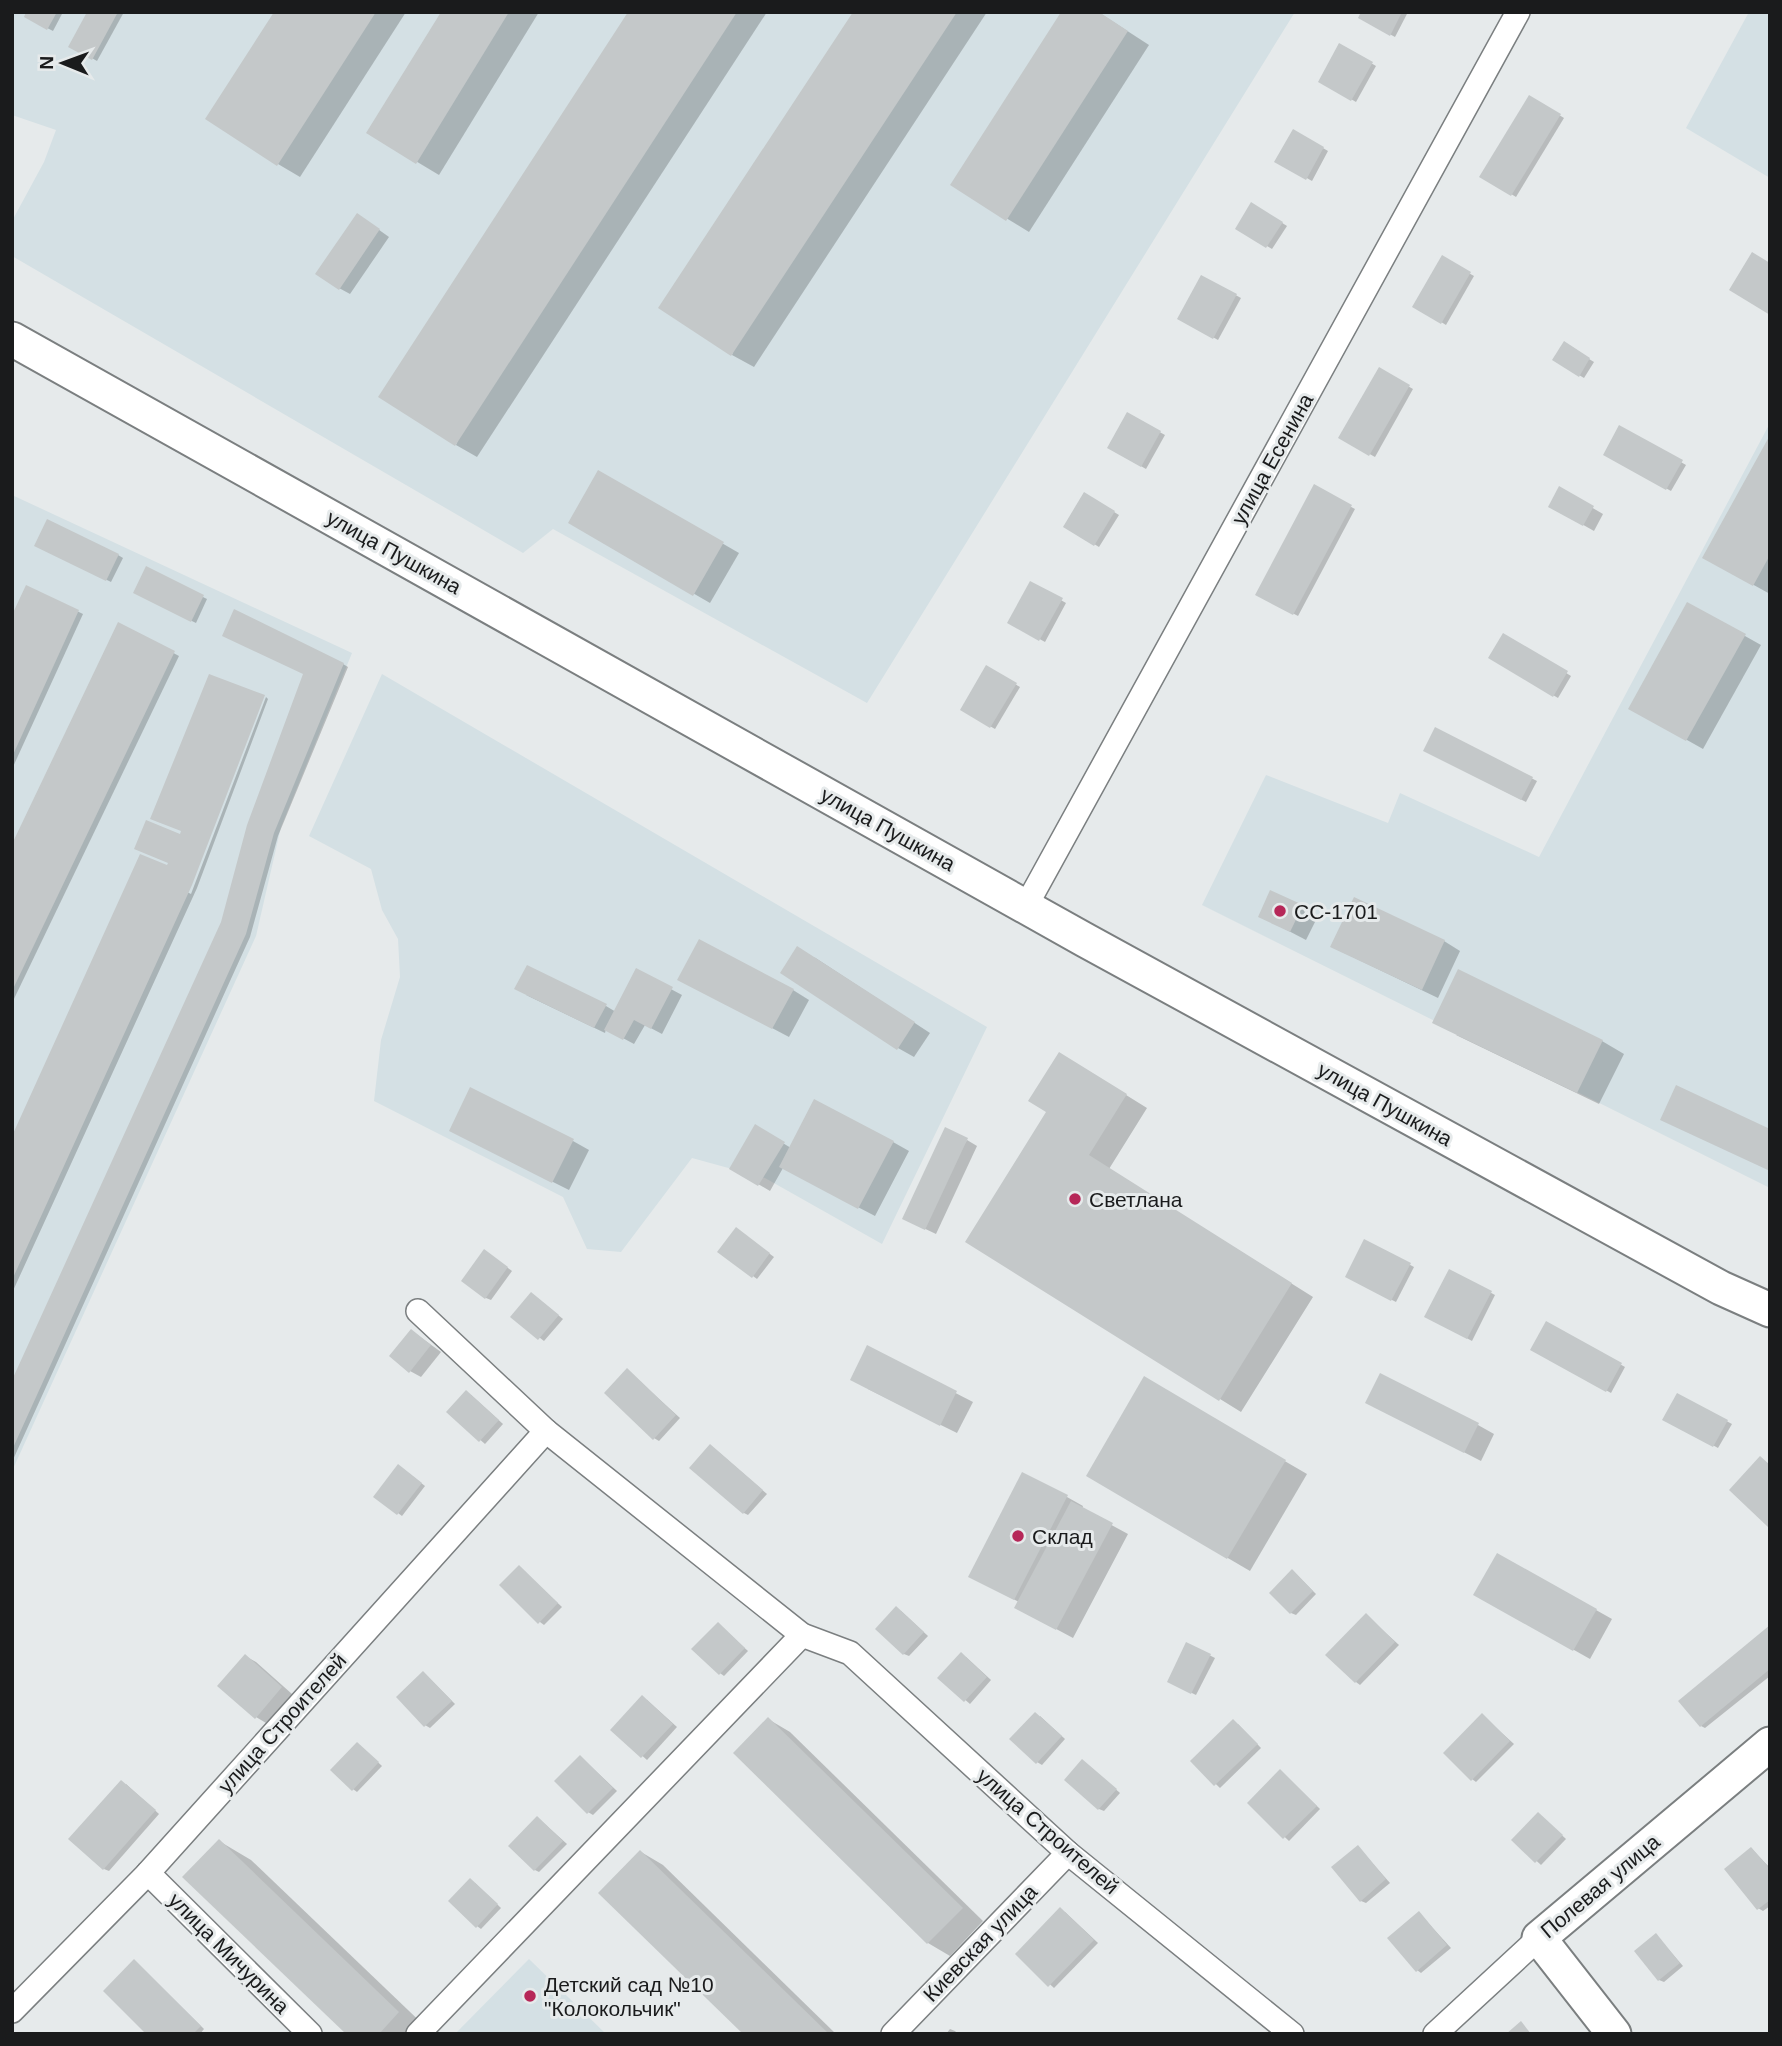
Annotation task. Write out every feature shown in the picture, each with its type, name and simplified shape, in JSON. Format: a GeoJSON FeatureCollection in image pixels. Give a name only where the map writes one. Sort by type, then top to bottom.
{"type":"FeatureCollection","features":[{"type":"Feature","properties":{"kind":"main road","name":"улица Пушкина"},"geometry":{"type":"LineString","coordinates":[[12,339],[1026,906],[1721,1288],[1770,1310]]}},
{"type":"Feature","properties":{"kind":"main road","name":"Полевая улица"},"geometry":{"type":"LineString","coordinates":[[1539,1938],[1770,1744]]}},
{"type":"Feature","properties":{"kind":"main road"},"geometry":{"type":"LineString","coordinates":[[1539,1938],[1614,2034]]}},
{"type":"Feature","properties":{"kind":"street","name":"улица Есенина"},"geometry":{"type":"LineString","coordinates":[[1026,906],[1518,12]]}},
{"type":"Feature","properties":{"kind":"street","name":"улица Строителей"},"geometry":{"type":"LineString","coordinates":[[418,1311],[546,1431],[802,1635],[850,1653],[1068,1853],[1292,2034]]}},
{"type":"Feature","properties":{"kind":"street","name":"улица Строителей"},"geometry":{"type":"LineString","coordinates":[[12,2011],[148,1873],[546,1431]]}},
{"type":"Feature","properties":{"kind":"street"},"geometry":{"type":"LineString","coordinates":[[418,2034],[802,1635]]}},
{"type":"Feature","properties":{"kind":"street","name":"Киевская улица"},"geometry":{"type":"LineString","coordinates":[[893,2034],[1068,1853]]}},
{"type":"Feature","properties":{"kind":"street","name":"улица Мичурина"},"geometry":{"type":"LineString","coordinates":[[148,1873],[310,2034]]}},
{"type":"Feature","properties":{"kind":"street","name":"Полевая улица"},"geometry":{"type":"LineString","coordinates":[[1435,2034],[1539,1938]]}},
{"type":"Feature","properties":{"kind":"shaded area"},"geometry":{"type":"Polygon","coordinates":[[[12,12],[1295,12],[867,703],[553,529],[523,553],[12,256],[12,221],[44,162],[56,130],[12,115],[12,12]]]}},
{"type":"Feature","properties":{"kind":"shaded area"},"geometry":{"type":"Polygon","coordinates":[[[1749,12],[1770,12],[1770,178],[1686,128],[1749,12]]]}},
{"type":"Feature","properties":{"kind":"shaded area"},"geometry":{"type":"Polygon","coordinates":[[[1770,423],[1770,1188],[1202,905],[1266,775],[1388,823],[1400,793],[1539,857],[1770,423]]]}},
{"type":"Feature","properties":{"kind":"shaded area"},"geometry":{"type":"Polygon","coordinates":[[[12,495],[352,653],[281,827],[256,936],[12,1471],[12,495]]]}},
{"type":"Feature","properties":{"kind":"shaded area"},"geometry":{"type":"Polygon","coordinates":[[[382,674],[987,1027],[882,1244],[765,1178],[692,1158],[621,1252],[587,1249],[563,1197],[374,1101],[381,1040],[400,977],[398,939],[382,910],[371,869],[309,836],[382,674]]]}},
{"type":"Feature","properties":{"kind":"shaded area","name":"Детский сад №10 \"Колокольчик\""},"geometry":{"type":"Polygon","coordinates":[[[529,1959],[606,2034],[455,2034],[529,1959]]]}},
{"type":"Feature","properties":{"kind":"building"},"geometry":{"type":"Polygon","coordinates":[[[26,12],[57,12],[47,30],[24,17],[26,12]]]}},
{"type":"Feature","properties":{"kind":"building"},"geometry":{"type":"Polygon","coordinates":[[[87,12],[118,12],[92,60],[68,47],[87,12]]]}},
{"type":"Feature","properties":{"kind":"building"},"geometry":{"type":"Polygon","coordinates":[[[274,12],[376,12],[277,166],[205,119],[274,12]]]}},
{"type":"Feature","properties":{"kind":"building"},"geometry":{"type":"Polygon","coordinates":[[[441,12],[509,12],[416,164],[366,133],[441,12]]]}},
{"type":"Feature","properties":{"kind":"building"},"geometry":{"type":"Polygon","coordinates":[[[628,12],[737,12],[455,446],[378,397],[628,12]]]}},
{"type":"Feature","properties":{"kind":"building"},"geometry":{"type":"Polygon","coordinates":[[[853,12],[957,12],[731,356],[658,308],[853,12]]]}},
{"type":"Feature","properties":{"kind":"building"},"geometry":{"type":"Polygon","coordinates":[[[1061,12],[1099,12],[1128,31],[1006,221],[950,185],[1061,12]]]}},
{"type":"Feature","properties":{"kind":"building"},"geometry":{"type":"Polygon","coordinates":[[[1361,12],[1402,12],[1390,36],[1358,18],[1361,12]]]}},
{"type":"Feature","properties":{"kind":"building"},"geometry":{"type":"Polygon","coordinates":[[[1339,43],[1373,62],[1351,101],[1318,82],[1339,43]]]}},
{"type":"Feature","properties":{"kind":"building"},"geometry":{"type":"Polygon","coordinates":[[[1529,95],[1561,114],[1511,196],[1479,177],[1529,95]]]}},
{"type":"Feature","properties":{"kind":"building"},"geometry":{"type":"Polygon","coordinates":[[[1293,129],[1324,147],[1306,180],[1274,162],[1293,129]]]}},
{"type":"Feature","properties":{"kind":"building"},"geometry":{"type":"Polygon","coordinates":[[[1251,202],[1283,222],[1266,248],[1235,229],[1251,202]]]}},
{"type":"Feature","properties":{"kind":"building"},"geometry":{"type":"Polygon","coordinates":[[[357,213],[380,229],[339,290],[315,274],[357,213]]]}},
{"type":"Feature","properties":{"kind":"building"},"geometry":{"type":"Polygon","coordinates":[[[1752,252],[1770,263],[1770,315],[1729,290],[1752,252]]]}},
{"type":"Feature","properties":{"kind":"building"},"geometry":{"type":"Polygon","coordinates":[[[1442,255],[1471,272],[1441,324],[1412,307],[1442,255]]]}},
{"type":"Feature","properties":{"kind":"building"},"geometry":{"type":"Polygon","coordinates":[[[1201,275],[1237,294],[1213,339],[1177,319],[1201,275]]]}},
{"type":"Feature","properties":{"kind":"building"},"geometry":{"type":"Polygon","coordinates":[[[1564,341],[1590,358],[1579,377],[1552,360],[1564,341]]]}},
{"type":"Feature","properties":{"kind":"building"},"geometry":{"type":"Polygon","coordinates":[[[1379,367],[1410,385],[1369,456],[1338,438],[1379,367]]]}},
{"type":"Feature","properties":{"kind":"building"},"geometry":{"type":"Polygon","coordinates":[[[1127,412],[1161,431],[1141,467],[1107,448],[1127,412]]]}},
{"type":"Feature","properties":{"kind":"building"},"geometry":{"type":"Polygon","coordinates":[[[1619,425],[1683,460],[1666,490],[1603,455],[1619,425]]]}},
{"type":"Feature","properties":{"kind":"building"},"geometry":{"type":"Polygon","coordinates":[[[1770,435],[1770,555],[1753,586],[1702,558],[1770,435]]]}},
{"type":"Feature","properties":{"kind":"building"},"geometry":{"type":"Polygon","coordinates":[[[598,470],[724,542],[693,596],[568,523],[598,470]]]}},
{"type":"Feature","properties":{"kind":"building"},"geometry":{"type":"Polygon","coordinates":[[[1314,484],[1352,505],[1293,615],[1255,595],[1314,484]]]}},
{"type":"Feature","properties":{"kind":"building"},"geometry":{"type":"Polygon","coordinates":[[[1559,486],[1594,506],[1583,526],[1548,507],[1559,486]]]}},
{"type":"Feature","properties":{"kind":"building"},"geometry":{"type":"Polygon","coordinates":[[[1084,492],[1115,511],[1094,546],[1063,527],[1084,492]]]}},
{"type":"Feature","properties":{"kind":"building"},"geometry":{"type":"Polygon","coordinates":[[[47,519],[119,554],[106,581],[34,546],[47,519]]]}},
{"type":"Feature","properties":{"kind":"building"},"geometry":{"type":"Polygon","coordinates":[[[146,566],[204,595],[191,622],[133,593],[146,566]]]}},
{"type":"Feature","properties":{"kind":"building"},"geometry":{"type":"Polygon","coordinates":[[[1030,581],[1063,598],[1039,641],[1007,623],[1030,581]]]}},
{"type":"Feature","properties":{"kind":"building"},"geometry":{"type":"Polygon","coordinates":[[[26,585],[79,610],[12,757],[12,615],[26,585]]]}},
{"type":"Feature","properties":{"kind":"building"},"geometry":{"type":"Polygon","coordinates":[[[1687,602],[1746,634],[1686,741],[1628,709],[1687,602]]]}},
{"type":"Feature","properties":{"kind":"building"},"geometry":{"type":"Polygon","coordinates":[[[234,609],[344,663],[274,833],[246,934],[12,1450],[12,1380],[221,922],[247,825],[303,674],[222,636],[234,609]]]}},
{"type":"Feature","properties":{"kind":"building"},"geometry":{"type":"Polygon","coordinates":[[[118,622],[175,651],[12,991],[12,844],[118,622]]]}},
{"type":"Feature","properties":{"kind":"building"},"geometry":{"type":"Polygon","coordinates":[[[1503,633],[1568,671],[1553,697],[1488,658],[1503,633]]]}},
{"type":"Feature","properties":{"kind":"building"},"geometry":{"type":"Polygon","coordinates":[[[986,665],[1017,683],[990,728],[960,710],[986,665]]]}},
{"type":"Feature","properties":{"kind":"building"},"geometry":{"type":"Polygon","coordinates":[[[209,674],[265,695],[192,885],[12,1280],[12,1136],[140,854],[167,865],[168,863],[134,849],[146,820],[180,834],[181,831],[150,819],[209,674]]]}},
{"type":"Feature","properties":{"kind":"building"},"geometry":{"type":"Polygon","coordinates":[[[1435,727],[1533,777],[1521,800],[1423,751],[1435,727]]]}},
{"type":"Feature","properties":{"kind":"building","name":"СС-1701"},"geometry":{"type":"Polygon","coordinates":[[[1270,890],[1303,905],[1290,932],[1258,917],[1270,890]]]}},
{"type":"Feature","properties":{"kind":"building"},"geometry":{"type":"Polygon","coordinates":[[[1354,897],[1445,940],[1422,990],[1330,947],[1354,897]]]}},
{"type":"Feature","properties":{"kind":"building"},"geometry":{"type":"Polygon","coordinates":[[[699,939],[794,989],[772,1029],[677,980],[699,939]]]}},
{"type":"Feature","properties":{"kind":"building"},"geometry":{"type":"Polygon","coordinates":[[[797,946],[915,1022],[897,1050],[780,973],[797,946]]]}},
{"type":"Feature","properties":{"kind":"building"},"geometry":{"type":"Polygon","coordinates":[[[527,965],[607,1004],[594,1028],[514,989],[527,965]]]}},
{"type":"Feature","properties":{"kind":"building"},"geometry":{"type":"Polygon","coordinates":[[[636,968],[673,987],[651,1029],[634,1020],[623,1040],[604,1030],[636,968]]]}},
{"type":"Feature","properties":{"kind":"building"},"geometry":{"type":"Polygon","coordinates":[[[1458,969],[1603,1040],[1577,1093],[1432,1023],[1458,969]]]}},
{"type":"Feature","properties":{"kind":"building","name":"Светлана"},"geometry":{"type":"Polygon","coordinates":[[[1059,1052],[1127,1094],[1089,1155],[1292,1283],[1219,1401],[965,1242],[1046,1112],[1028,1101],[1059,1052]]]}},
{"type":"Feature","properties":{"kind":"building"},"geometry":{"type":"Polygon","coordinates":[[[1676,1085],[1770,1129],[1770,1171],[1660,1120],[1676,1085]]]}},
{"type":"Feature","properties":{"kind":"building"},"geometry":{"type":"Polygon","coordinates":[[[470,1087],[574,1139],[552,1183],[449,1131],[470,1087]]]}},
{"type":"Feature","properties":{"kind":"building"},"geometry":{"type":"Polygon","coordinates":[[[814,1099],[894,1141],[858,1209],[779,1167],[814,1099]]]}},
{"type":"Feature","properties":{"kind":"building"},"geometry":{"type":"Polygon","coordinates":[[[755,1124],[785,1142],[758,1186],[729,1169],[755,1124]]]}},
{"type":"Feature","properties":{"kind":"building"},"geometry":{"type":"Polygon","coordinates":[[[945,1127],[968,1138],[925,1230],[902,1219],[945,1127]]]}},
{"type":"Feature","properties":{"kind":"building"},"geometry":{"type":"Polygon","coordinates":[[[736,1227],[770,1253],[752,1278],[717,1252],[736,1227]]]}},
{"type":"Feature","properties":{"kind":"building"},"geometry":{"type":"Polygon","coordinates":[[[1364,1239],[1411,1263],[1391,1301],[1345,1277],[1364,1239]]]}},
{"type":"Feature","properties":{"kind":"building"},"geometry":{"type":"Polygon","coordinates":[[[484,1249],[508,1267],[485,1299],[461,1281],[484,1249]]]}},
{"type":"Feature","properties":{"kind":"building"},"geometry":{"type":"Polygon","coordinates":[[[1449,1269],[1492,1291],[1467,1339],[1424,1317],[1449,1269]]]}},
{"type":"Feature","properties":{"kind":"building"},"geometry":{"type":"Polygon","coordinates":[[[531,1292],[559,1315],[538,1340],[510,1317],[531,1292]]]}},
{"type":"Feature","properties":{"kind":"building"},"geometry":{"type":"Polygon","coordinates":[[[1546,1321],[1622,1363],[1606,1392],[1530,1350],[1546,1321]]]}},
{"type":"Feature","properties":{"kind":"building"},"geometry":{"type":"Polygon","coordinates":[[[411,1329],[431,1345],[409,1373],[389,1356],[411,1329]]]}},
{"type":"Feature","properties":{"kind":"building"},"geometry":{"type":"Polygon","coordinates":[[[867,1345],[957,1391],[940,1426],[850,1380],[867,1345]]]}},
{"type":"Feature","properties":{"kind":"building"},"geometry":{"type":"Polygon","coordinates":[[[627,1368],[676,1415],[653,1440],[604,1393],[627,1368]]]}},
{"type":"Feature","properties":{"kind":"building"},"geometry":{"type":"Polygon","coordinates":[[[1380,1373],[1479,1423],[1464,1453],[1365,1403],[1380,1373]]]}},
{"type":"Feature","properties":{"kind":"building"},"geometry":{"type":"Polygon","coordinates":[[[1144,1376],[1286,1460],[1227,1559],[1086,1476],[1144,1376]]]}},
{"type":"Feature","properties":{"kind":"building"},"geometry":{"type":"Polygon","coordinates":[[[466,1390],[499,1420],[479,1442],[446,1412],[466,1390]]]}},
{"type":"Feature","properties":{"kind":"building"},"geometry":{"type":"Polygon","coordinates":[[[1677,1393],[1728,1420],[1713,1447],[1662,1420],[1677,1393]]]}},
{"type":"Feature","properties":{"kind":"building"},"geometry":{"type":"Polygon","coordinates":[[[710,1444],[763,1490],[743,1514],[689,1468],[710,1444]]]}},
{"type":"Feature","properties":{"kind":"building"},"geometry":{"type":"Polygon","coordinates":[[[1760,1456],[1770,1465],[1768,1527],[1729,1490],[1760,1456]]]}},
{"type":"Feature","properties":{"kind":"building"},"geometry":{"type":"Polygon","coordinates":[[[398,1464],[422,1483],[397,1515],[373,1497],[398,1464]]]}},
{"type":"Feature","properties":{"kind":"building","name":"Склад"},"geometry":{"type":"Polygon","coordinates":[[[1022,1472],[1068,1495],[1014,1600],[968,1577],[1022,1472]]]}},
{"type":"Feature","properties":{"kind":"building"},"geometry":{"type":"Polygon","coordinates":[[[1071,1501],[1113,1523],[1056,1630],[1014,1608],[1071,1501]]]}},
{"type":"Feature","properties":{"kind":"building"},"geometry":{"type":"Polygon","coordinates":[[[1497,1553],[1597,1609],[1573,1651],[1473,1595],[1497,1553]]]}},
{"type":"Feature","properties":{"kind":"building"},"geometry":{"type":"Polygon","coordinates":[[[519,1565],[558,1603],[538,1624],[499,1585],[519,1565]]]}},
{"type":"Feature","properties":{"kind":"building"},"geometry":{"type":"Polygon","coordinates":[[[1292,1569],[1313,1591],[1290,1614],[1269,1593],[1292,1569]]]}},
{"type":"Feature","properties":{"kind":"building"},"geometry":{"type":"Polygon","coordinates":[[[896,1606],[924,1632],[903,1655],[875,1629],[896,1606]]]}},
{"type":"Feature","properties":{"kind":"building"},"geometry":{"type":"Polygon","coordinates":[[[1366,1613],[1395,1642],[1355,1683],[1325,1655],[1366,1613]]]}},
{"type":"Feature","properties":{"kind":"building"},"geometry":{"type":"Polygon","coordinates":[[[718,1622],[745,1648],[719,1675],[691,1649],[718,1622]]]}},
{"type":"Feature","properties":{"kind":"building"},"geometry":{"type":"Polygon","coordinates":[[[1770,1625],[1770,1669],[1700,1727],[1678,1701],[1770,1625]]]}},
{"type":"Feature","properties":{"kind":"building"},"geometry":{"type":"Polygon","coordinates":[[[1186,1642],[1211,1654],[1191,1694],[1167,1682],[1186,1642]]]}},
{"type":"Feature","properties":{"kind":"building"},"geometry":{"type":"Polygon","coordinates":[[[961,1652],[987,1677],[964,1702],[937,1678],[961,1652]]]}},
{"type":"Feature","properties":{"kind":"building"},"geometry":{"type":"Polygon","coordinates":[[[245,1654],[282,1687],[255,1719],[217,1686],[245,1654]]]}},
{"type":"Feature","properties":{"kind":"building"},"geometry":{"type":"Polygon","coordinates":[[[423,1671],[452,1701],[424,1727],[396,1697],[423,1671]]]}},
{"type":"Feature","properties":{"kind":"building"},"geometry":{"type":"Polygon","coordinates":[[[642,1695],[673,1724],[641,1758],[610,1730],[642,1695]]]}},
{"type":"Feature","properties":{"kind":"building"},"geometry":{"type":"Polygon","coordinates":[[[1035,1712],[1062,1736],[1036,1764],[1009,1739],[1035,1712]]]}},
{"type":"Feature","properties":{"kind":"building"},"geometry":{"type":"Polygon","coordinates":[[[1482,1713],[1510,1741],[1471,1781],[1443,1753],[1482,1713]]]}},
{"type":"Feature","properties":{"kind":"building"},"geometry":{"type":"Polygon","coordinates":[[[768,1717],[963,1908],[927,1944],[733,1753],[768,1717]]]}},
{"type":"Feature","properties":{"kind":"building"},"geometry":{"type":"Polygon","coordinates":[[[1233,1719],[1258,1744],[1214,1786],[1190,1761],[1233,1719]]]}},
{"type":"Feature","properties":{"kind":"building"},"geometry":{"type":"Polygon","coordinates":[[[357,1742],[379,1762],[352,1791],[330,1770],[357,1742]]]}},
{"type":"Feature","properties":{"kind":"building"},"geometry":{"type":"Polygon","coordinates":[[[580,1755],[613,1788],[587,1814],[554,1781],[580,1755]]]}},
{"type":"Feature","properties":{"kind":"building"},"geometry":{"type":"Polygon","coordinates":[[[1082,1759],[1117,1789],[1098,1810],[1064,1780],[1082,1759]]]}},
{"type":"Feature","properties":{"kind":"building"},"geometry":{"type":"Polygon","coordinates":[[[1280,1769],[1317,1806],[1283,1839],[1247,1803],[1280,1769]]]}},
{"type":"Feature","properties":{"kind":"building"},"geometry":{"type":"Polygon","coordinates":[[[121,1780],[156,1810],[103,1870],[68,1839],[121,1780]]]}},
{"type":"Feature","properties":{"kind":"building"},"geometry":{"type":"Polygon","coordinates":[[[1538,1812],[1563,1835],[1535,1863],[1511,1840],[1538,1812]]]}},
{"type":"Feature","properties":{"kind":"building"},"geometry":{"type":"Polygon","coordinates":[[[537,1816],[563,1841],[534,1871],[508,1846],[537,1816]]]}},
{"type":"Feature","properties":{"kind":"building"},"geometry":{"type":"Polygon","coordinates":[[[219,1839],[399,2012],[379,2034],[346,2034],[182,1877],[219,1839]]]}},
{"type":"Feature","properties":{"kind":"building"},"geometry":{"type":"Polygon","coordinates":[[[1358,1845],[1386,1879],[1360,1902],[1331,1867],[1358,1845]]]}},
{"type":"Feature","properties":{"kind":"building"},"geometry":{"type":"Polygon","coordinates":[[[1751,1847],[1770,1869],[1770,1900],[1757,1910],[1724,1869],[1751,1847]]]}},
{"type":"Feature","properties":{"kind":"building"},"geometry":{"type":"Polygon","coordinates":[[[640,1850],[829,2034],[743,2034],[598,1893],[640,1850]]]}},
{"type":"Feature","properties":{"kind":"building"},"geometry":{"type":"Polygon","coordinates":[[[470,1878],[498,1904],[476,1928],[448,1901],[470,1878]]]}},
{"type":"Feature","properties":{"kind":"building"},"geometry":{"type":"Polygon","coordinates":[[[1060,1907],[1094,1940],[1048,1987],[1015,1954],[1060,1907]]]}},
{"type":"Feature","properties":{"kind":"building"},"geometry":{"type":"Polygon","coordinates":[[[1419,1911],[1447,1945],[1416,1972],[1387,1938],[1419,1911]]]}},
{"type":"Feature","properties":{"kind":"building"},"geometry":{"type":"Polygon","coordinates":[[[1656,1933],[1680,1963],[1658,1981],[1634,1951],[1656,1933]]]}},
{"type":"Feature","properties":{"kind":"building"},"geometry":{"type":"Polygon","coordinates":[[[134,1959],[201,2026],[193,2034],[146,2034],[103,1991],[134,1959]]]}},
{"type":"Feature","properties":{"kind":"building"},"geometry":{"type":"Polygon","coordinates":[[[1521,2021],[1531,2034],[1506,2034],[1521,2021]]]}},
{"type":"Feature","properties":{"kind":"place","name":"СС-1701"},"geometry":{"type":"Point","coordinates":[1280,911]}},
{"type":"Feature","properties":{"kind":"place","name":"Светлана"},"geometry":{"type":"Point","coordinates":[1075,1199]}},
{"type":"Feature","properties":{"kind":"place","name":"Склад"},"geometry":{"type":"Point","coordinates":[1018,1536]}},
{"type":"Feature","properties":{"kind":"place","name":"Детский сад №10 \"Колокольчик\""},"geometry":{"type":"Point","coordinates":[530,1996]}}]}
